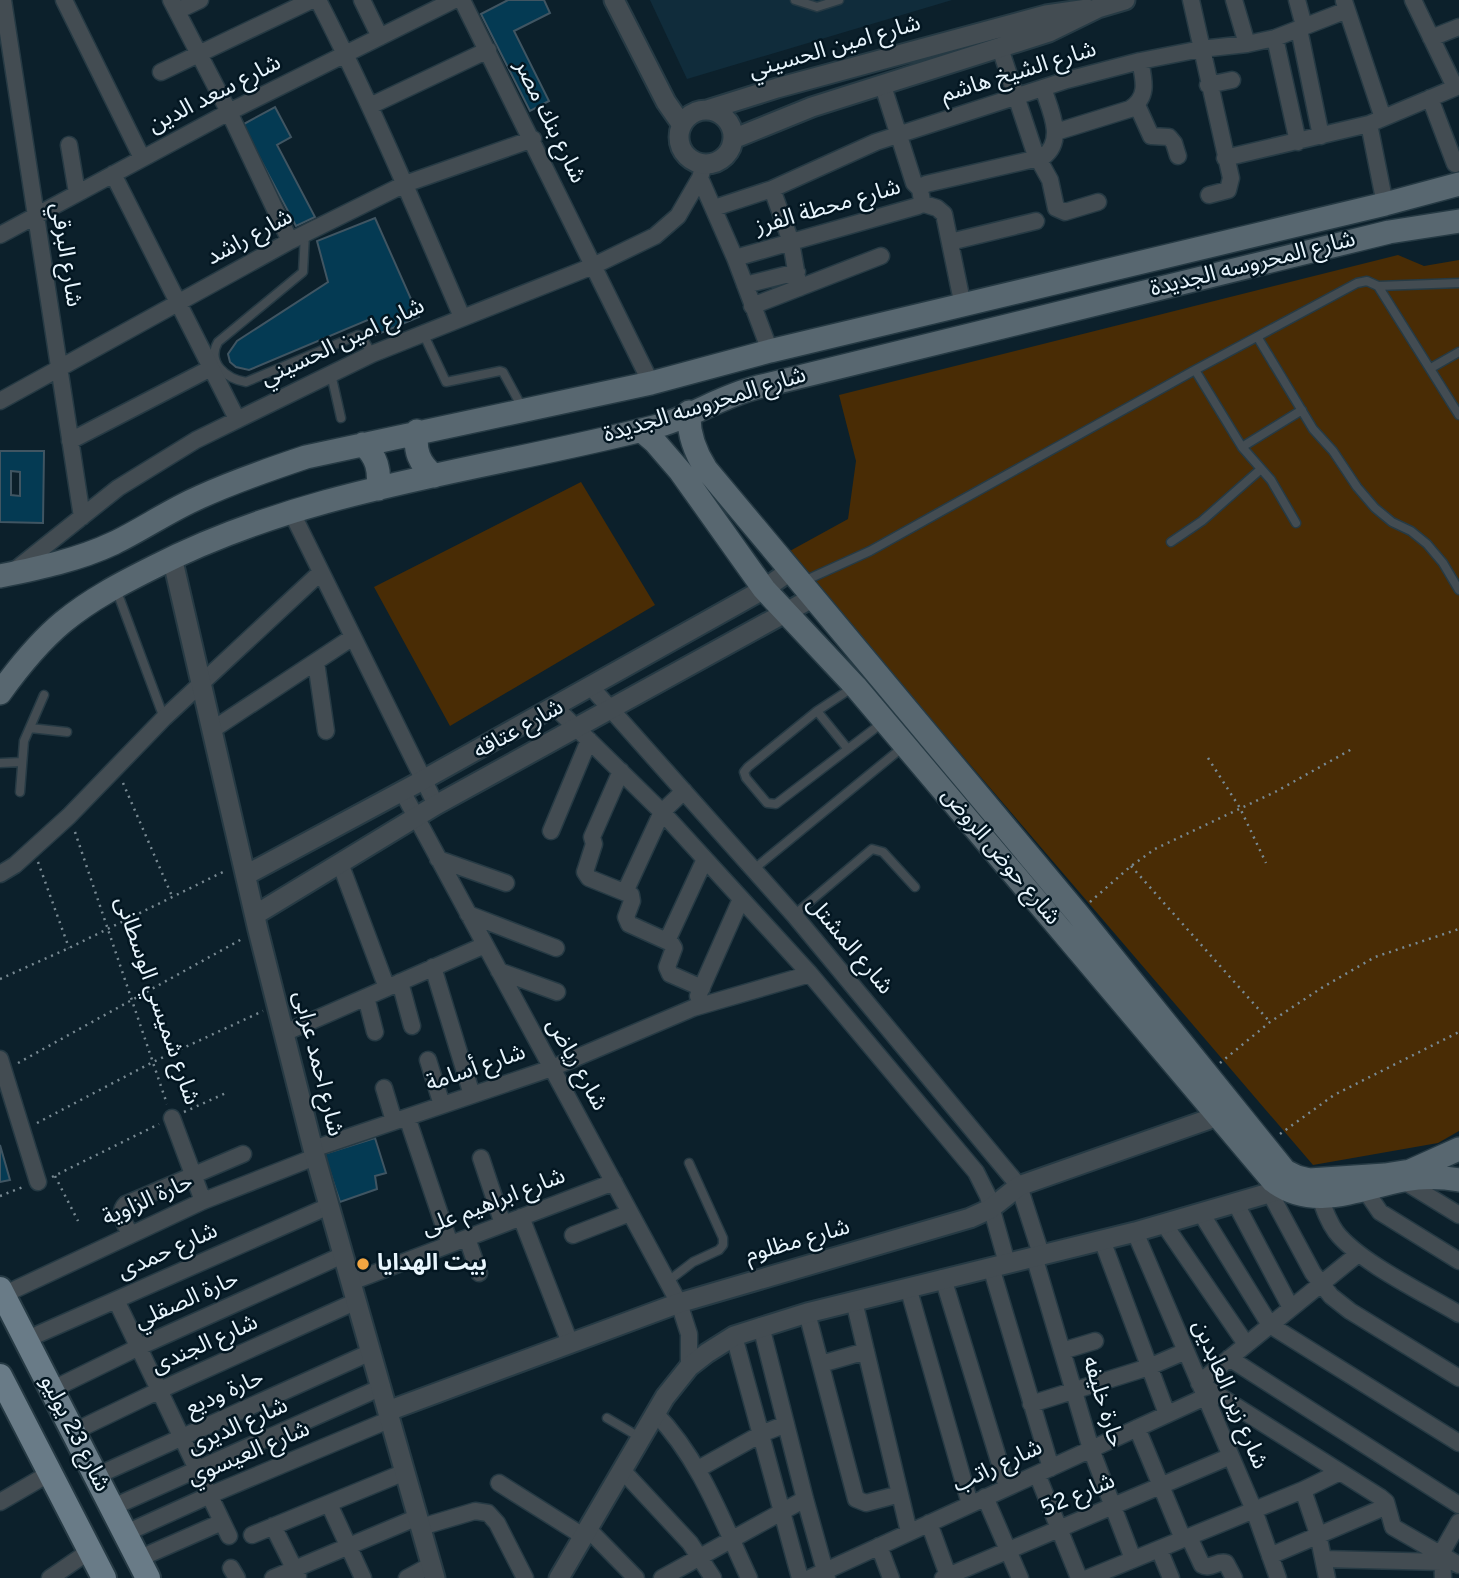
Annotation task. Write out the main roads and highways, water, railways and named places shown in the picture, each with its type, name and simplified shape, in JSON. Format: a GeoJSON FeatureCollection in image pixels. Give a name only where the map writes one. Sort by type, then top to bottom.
{"type":"FeatureCollection","features":[{"type":"Feature","properties":{"kind":"main road","name":"شارع المحروسه الجديدة"},"geometry":{"type":"LineString","coordinates":[[5,575],[46,567],[103,547],[197,498],[251,475],[306,457],[417,431],[651,383],[770,351],[1385,204],[1457,174]]}},
{"type":"Feature","properties":{"kind":"main road","name":"شارع المحروسه الجديدة"},"geometry":{"type":"LineString","coordinates":[[0,693],[32,652],[62,623],[115,586],[234,530],[291,511],[640,430],[669,422],[724,397],[758,387],[1376,235],[1459,220]]}},
{"type":"Feature","properties":{"kind":"main road"},"geometry":{"type":"LineString","coordinates":[[746,358],[758,387]]}},
{"type":"Feature","properties":{"kind":"main road","name":"شارع حوض الروض"},"geometry":{"type":"LineString","coordinates":[[689,412],[689,426],[706,469],[1077,913],[1127,991]]}},
{"type":"Feature","properties":{"kind":"main road","name":"شارع حوض الروض"},"geometry":{"type":"LineString","coordinates":[[640,430],[655,442],[680,471],[764,589],[855,686],[905,746],[1127,991],[1178,1053],[1218,1116],[1277,1191],[1320,1197],[1365,1190],[1406,1176]]}},
{"type":"Feature","properties":{"kind":"main road"},"geometry":{"type":"LineString","coordinates":[[417,431],[415,444],[418,457],[424,468],[434,476]]}},
{"type":"Feature","properties":{"kind":"main road"},"geometry":{"type":"LineString","coordinates":[[363,444],[372,452],[377,464],[378,489]]}},
{"type":"Feature","properties":{"kind":"main road","name":"شارع حوض الروض"},"geometry":{"type":"LineString","coordinates":[[1178,1053],[1208,1074],[1264,1146],[1286,1171],[1297,1177],[1309,1180],[1406,1176]]}},
{"type":"Feature","properties":{"kind":"main road"},"geometry":{"type":"LineString","coordinates":[[1406,1176],[1459,1149]]}},
{"type":"Feature","properties":{"kind":"main road"},"geometry":{"type":"LineString","coordinates":[[1406,1176],[1459,1180]]}},
{"type":"Feature","properties":{"kind":"main road","name":"شارع 23 يوليو"},"geometry":{"type":"LineString","coordinates":[[1,1292],[143,1568]]}},
{"type":"Feature","properties":{"kind":"main road","name":"شارع 23 يوليو"},"geometry":{"type":"LineString","coordinates":[[0,1376],[72,1520],[105,1578]]}},
{"type":"Feature","properties":{"kind":"main road"},"geometry":{"type":"LineString","coordinates":[[72,1520],[89,1522],[97,1518],[103,1512],[105,1493]]}},
{"type":"Feature","properties":{"kind":"main road"},"geometry":{"type":"LineString","coordinates":[[105,1578],[109,1565],[117,1559],[127,1557],[136,1560],[143,1568]]}},
{"type":"Feature","properties":{"kind":"place","name":"بيت الهدايا"},"geometry":{"type":"Point","coordinates":[363,1264]}}]}
